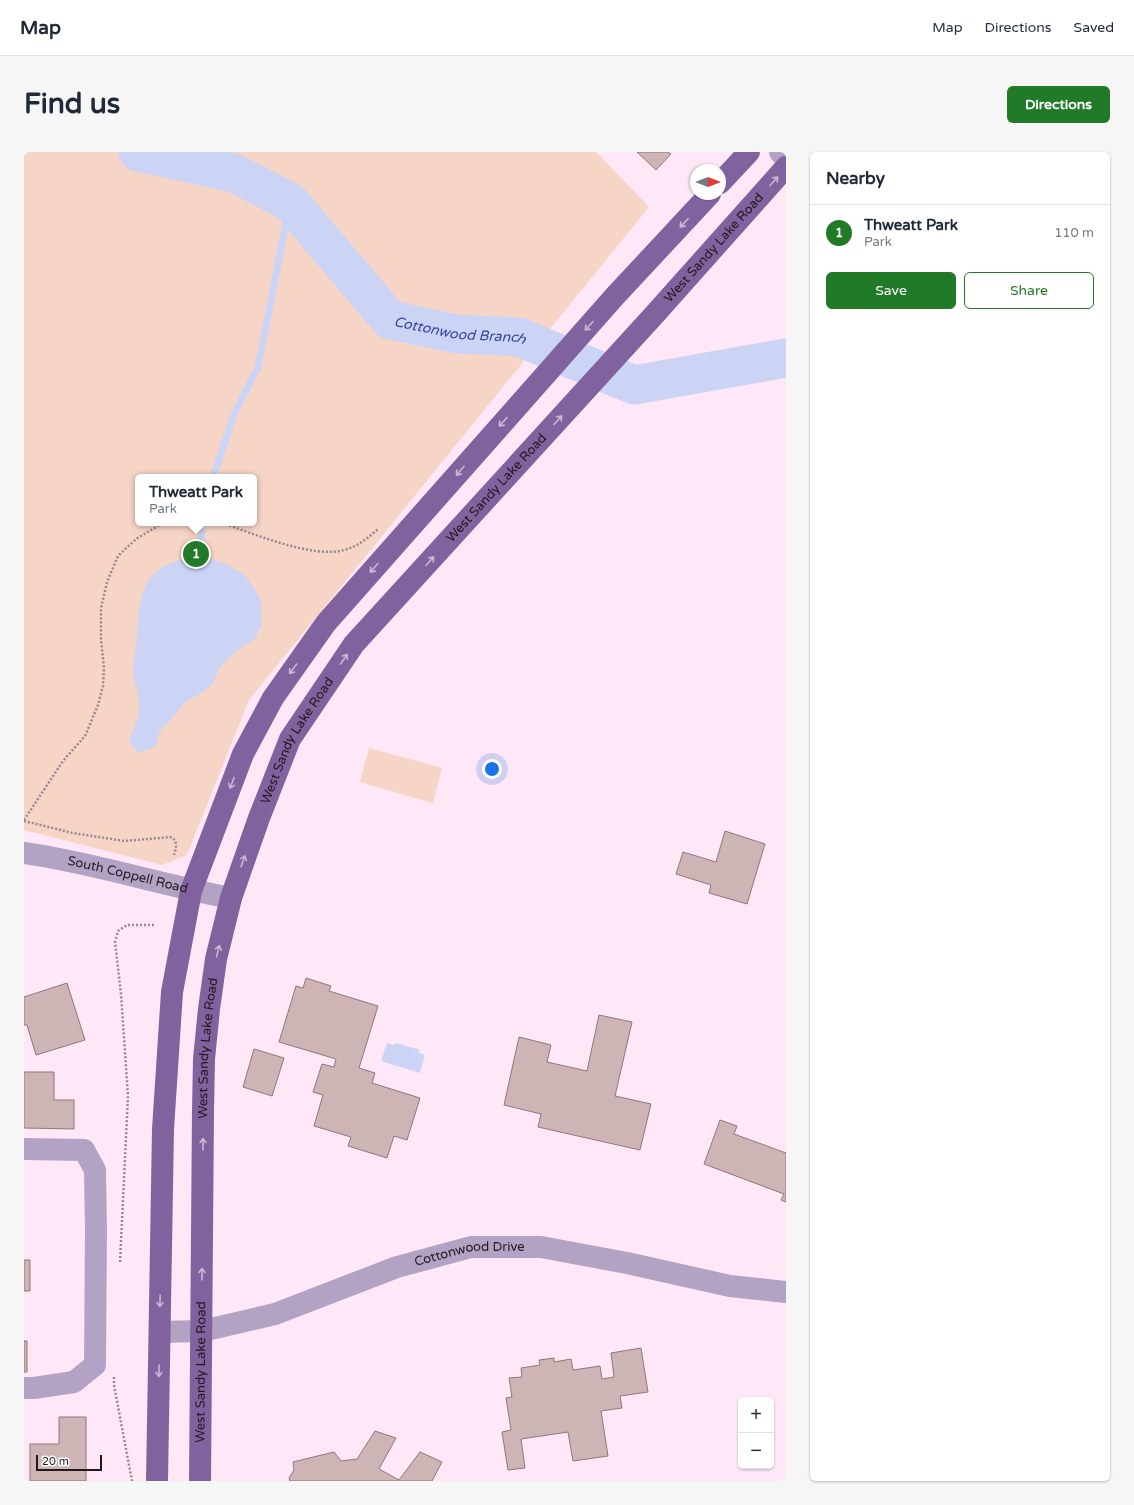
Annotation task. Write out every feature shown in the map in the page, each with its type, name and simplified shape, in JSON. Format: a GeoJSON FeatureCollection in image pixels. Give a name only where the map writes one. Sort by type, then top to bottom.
{"type":"FeatureCollection","features":[{"type":"Feature","properties":{"kind":"main road"},"geometry":{"type":"LineString","coordinates":[[726,177],[749,152]]}},
{"type":"Feature","properties":{"kind":"main road","name":"West Sandy Lake Road"},"geometry":{"type":"LineString","coordinates":[[200,1481],[204,1059],[209,1009],[216,959],[231,898],[259,818],[290,738],[354,644],[655,314],[786,167]]}},
{"type":"Feature","properties":{"kind":"main road"},"geometry":{"type":"LineString","coordinates":[[157,1481],[163,1129],[172,1000],[191,891],[243,754],[272,698],[326,623],[615,296],[704,200]]}},
{"type":"Feature","properties":{"kind":"street"},"geometry":{"type":"LineString","coordinates":[[780,152],[786,159]]}},
{"type":"Feature","properties":{"kind":"street","name":"South Coppell Road"},"geometry":{"type":"LineString","coordinates":[[24,853],[92,866],[191,891],[231,898]]}},
{"type":"Feature","properties":{"kind":"street"},"geometry":{"type":"LineString","coordinates":[[24,1149],[84,1150],[94,1170],[96,1232],[95,1365],[74,1382],[24,1388]]}},
{"type":"Feature","properties":{"kind":"street","name":"Cottonwood Drive"},"geometry":{"type":"LineString","coordinates":[[160,1332],[202,1331],[275,1314],[397,1267],[471,1247],[541,1247],[627,1263],[730,1286],[786,1292]]}},
{"type":"Feature","properties":{"kind":"path"},"geometry":{"type":"LineString","coordinates":[[158,526],[136,539],[118,556],[106,582],[101,608],[101,640],[104,668],[103,686],[98,706],[85,736],[63,761],[24,821],[73,833],[124,841],[172,837],[176,841],[177,846],[174,855]]}},
{"type":"Feature","properties":{"kind":"path"},"geometry":{"type":"LineString","coordinates":[[231,526],[290,546],[329,551],[343,551],[356,545],[381,526]]}},
{"type":"Feature","properties":{"kind":"path"},"geometry":{"type":"LineString","coordinates":[[120,1264],[128,1096],[121,994],[115,942],[118,931],[127,925],[155,925]]}},
{"type":"Feature","properties":{"kind":"path"},"geometry":{"type":"LineString","coordinates":[[114,1370],[114,1386],[132,1481]]}},
{"type":"Feature","properties":{"kind":"shaded area"},"geometry":{"type":"Polygon","coordinates":[[[24,152],[596,152],[649,207],[249,700],[187,855],[162,865],[24,831],[24,152]]]}},
{"type":"Feature","properties":{"kind":"shaded area"},"geometry":{"type":"Polygon","coordinates":[[[369,748],[442,768],[433,803],[360,782],[369,748]]]}},
{"type":"Feature","properties":{"kind":"water"},"geometry":{"type":"Polygon","coordinates":[[[200,555],[226,564],[245,575],[260,598],[262,623],[255,639],[237,650],[219,668],[214,682],[203,692],[187,701],[160,731],[156,746],[138,753],[129,741],[137,721],[139,710],[139,697],[133,676],[133,668],[140,603],[149,580],[157,572],[167,565],[182,559],[200,555]]]}},
{"type":"Feature","properties":{"kind":"water"},"geometry":{"type":"Polygon","coordinates":[[[387,1043],[394,1045],[396,1043],[420,1050],[419,1053],[425,1055],[420,1073],[381,1061],[387,1043]]]}},
{"type":"Feature","properties":{"kind":"building"},"geometry":{"type":"Polygon","coordinates":[[[637,152],[668,152],[671,154],[656,170],[637,152]]]}},
{"type":"Feature","properties":{"kind":"building"},"geometry":{"type":"Polygon","coordinates":[[[725,831],[765,844],[747,904],[709,893],[711,885],[676,874],[683,852],[716,862],[725,831]]]}},
{"type":"Feature","properties":{"kind":"building"},"geometry":{"type":"Polygon","coordinates":[[[306,978],[331,986],[329,991],[378,1006],[359,1068],[375,1073],[372,1083],[420,1098],[407,1140],[394,1136],[387,1158],[348,1146],[351,1137],[314,1126],[323,1095],[313,1092],[322,1064],[334,1067],[336,1059],[279,1042],[296,986],[303,988],[306,978]]]}},
{"type":"Feature","properties":{"kind":"building"},"geometry":{"type":"Polygon","coordinates":[[[67,983],[85,1040],[36,1055],[27,1025],[24,1025],[24,997],[67,983]]]}},
{"type":"Feature","properties":{"kind":"building"},"geometry":{"type":"Polygon","coordinates":[[[599,1015],[632,1022],[615,1096],[651,1104],[640,1150],[538,1127],[541,1114],[504,1105],[519,1037],[551,1045],[547,1062],[587,1071],[599,1015]]]}},
{"type":"Feature","properties":{"kind":"building"},"geometry":{"type":"Polygon","coordinates":[[[254,1049],[284,1058],[272,1096],[243,1087],[254,1049]]]}},
{"type":"Feature","properties":{"kind":"building"},"geometry":{"type":"Polygon","coordinates":[[[24,1072],[54,1072],[54,1100],[74,1100],[74,1129],[24,1128],[24,1072]]]}},
{"type":"Feature","properties":{"kind":"building"},"geometry":{"type":"Polygon","coordinates":[[[720,1120],[737,1126],[734,1134],[786,1153],[786,1202],[781,1200],[784,1194],[704,1164],[720,1120]]]}},
{"type":"Feature","properties":{"kind":"building"},"geometry":{"type":"Polygon","coordinates":[[[24,1260],[30,1260],[30,1291],[24,1291],[24,1260]]]}},
{"type":"Feature","properties":{"kind":"building"},"geometry":{"type":"Polygon","coordinates":[[[24,1341],[27,1341],[27,1372],[24,1372],[24,1341]]]}},
{"type":"Feature","properties":{"kind":"building"},"geometry":{"type":"Polygon","coordinates":[[[641,1348],[648,1392],[620,1396],[622,1408],[601,1411],[608,1456],[573,1461],[568,1432],[521,1439],[525,1468],[508,1470],[502,1432],[511,1430],[506,1398],[512,1397],[509,1378],[522,1377],[521,1368],[540,1365],[539,1360],[554,1358],[554,1362],[571,1359],[573,1370],[600,1366],[602,1379],[614,1377],[611,1353],[641,1348]]]}},
{"type":"Feature","properties":{"kind":"building"},"geometry":{"type":"Polygon","coordinates":[[[59,1417],[86,1417],[86,1481],[30,1481],[30,1444],[59,1444],[59,1417]]]}},
{"type":"Feature","properties":{"kind":"building"},"geometry":{"type":"Polygon","coordinates":[[[375,1431],[396,1438],[379,1469],[399,1480],[420,1452],[442,1462],[432,1481],[290,1481],[289,1478],[294,1470],[293,1462],[334,1452],[341,1461],[357,1459],[375,1431]]]}},
{"type":"Feature","properties":{"kind":"waterway","name":"Cottonwood Branch"},"geometry":{"type":"LineString","coordinates":[[138,152],[234,173],[290,202],[390,320],[457,334],[519,337],[634,385],[786,358]]}},
{"type":"Feature","properties":{"kind":"waterway"},"geometry":{"type":"LineString","coordinates":[[214,474],[235,412],[258,367],[290,202]]}},
{"type":"Feature","properties":{"kind":"waterway"},"geometry":{"type":"LineString","coordinates":[[200,555],[202,532]]}},
{"type":"Feature","properties":{"kind":"place","name":"Thweatt Park"},"geometry":{"type":"Point","coordinates":[196,554]}}]}
